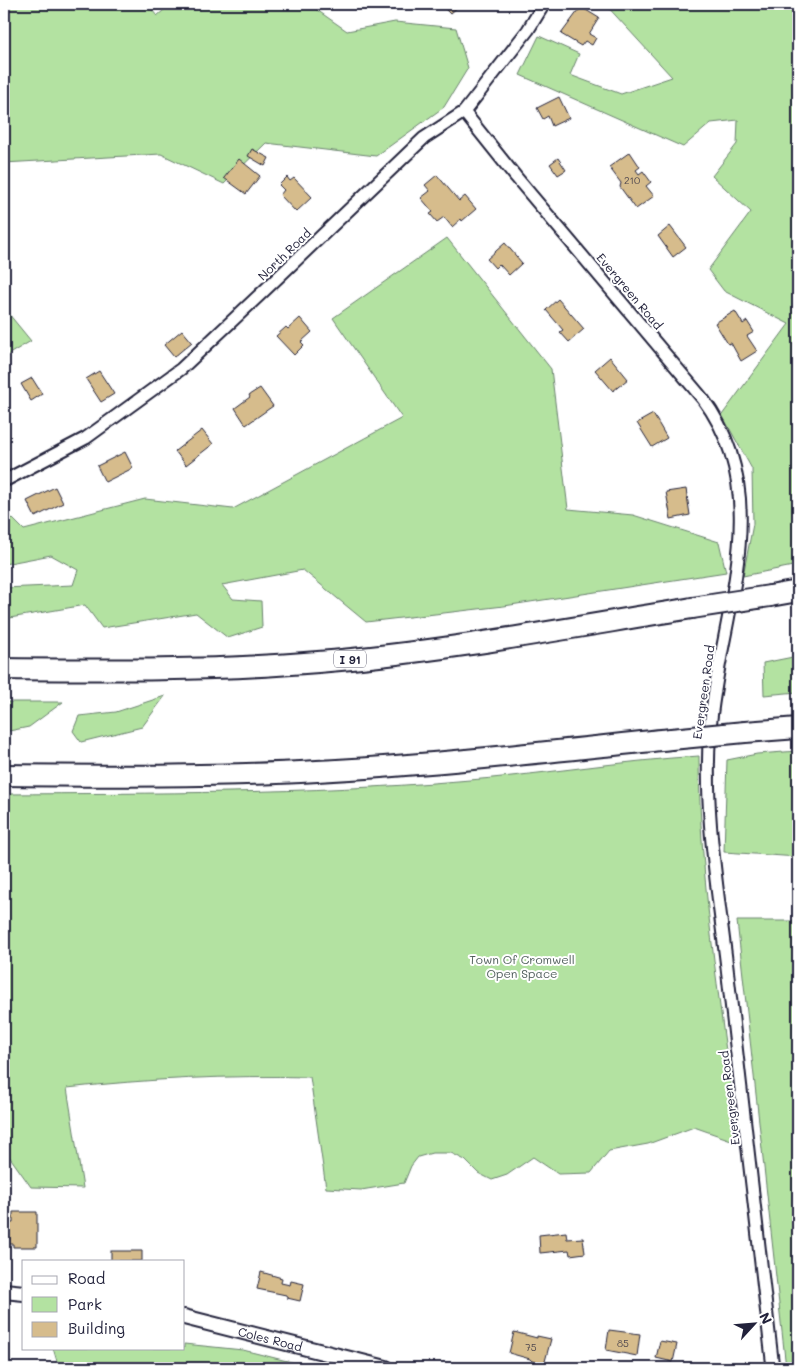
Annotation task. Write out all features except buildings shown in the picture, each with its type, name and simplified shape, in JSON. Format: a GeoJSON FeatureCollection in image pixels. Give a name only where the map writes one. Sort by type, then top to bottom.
{"type":"FeatureCollection","features":[{"type":"Feature","properties":{"kind":"highway","name":"I 91"},"geometry":{"type":"LineString","coordinates":[[4,669],[176,670],[319,662],[436,648],[798,591]]}},
{"type":"Feature","properties":{"kind":"highway"},"geometry":{"type":"LineString","coordinates":[[4,775],[184,776],[318,771],[467,760],[798,728]]}},
{"type":"Feature","properties":{"kind":"street","name":"North Road"},"geometry":{"type":"LineString","coordinates":[[4,481],[86,438],[181,369],[424,138],[464,112],[528,30],[544,4]]}},
{"type":"Feature","properties":{"kind":"street","name":"Evergreen Road"},"geometry":{"type":"LineString","coordinates":[[464,112],[703,400],[721,427],[734,464],[740,513],[738,555],[733,599],[719,663],[711,714],[708,751],[709,790],[717,877],[773,1368]]}},
{"type":"Feature","properties":{"kind":"street"},"geometry":{"type":"LineString","coordinates":[[4,1291],[22,1293]]}},
{"type":"Feature","properties":{"kind":"street","name":"Coles Road"},"geometry":{"type":"LineString","coordinates":[[185,1318],[386,1368]]}},
{"type":"Feature","properties":{"kind":"green space"},"geometry":{"type":"Polygon","coordinates":[[[4,4],[147,4],[157,16],[171,4],[314,4],[314,8],[347,31],[395,22],[456,28],[468,68],[444,107],[376,156],[266,143],[224,184],[161,154],[4,163],[4,4]]]}},
{"type":"Feature","properties":{"kind":"green space"},"geometry":{"type":"Polygon","coordinates":[[[605,4],[798,4],[798,565],[743,576],[753,524],[752,469],[722,415],[789,324],[724,291],[708,270],[751,212],[712,176],[737,144],[738,120],[711,123],[683,147],[520,75],[539,36],[579,54],[570,75],[621,94],[672,77],[605,4]]]}},
{"type":"Feature","properties":{"kind":"green space"},"geometry":{"type":"Polygon","coordinates":[[[447,238],[551,369],[568,509],[633,515],[719,542],[726,572],[504,606],[366,622],[303,570],[222,585],[233,599],[261,601],[262,627],[228,638],[196,613],[102,628],[85,605],[4,619],[4,588],[73,585],[78,570],[51,555],[4,564],[4,510],[24,530],[145,499],[233,509],[402,418],[333,318],[447,238]]]}},
{"type":"Feature","properties":{"kind":"green space"},"geometry":{"type":"Polygon","coordinates":[[[4,308],[31,341],[4,357],[4,308]]]}},
{"type":"Feature","properties":{"kind":"green space"},"geometry":{"type":"Polygon","coordinates":[[[798,656],[798,692],[764,695],[763,663],[798,656]]]}},
{"type":"Feature","properties":{"kind":"green space"},"geometry":{"type":"Polygon","coordinates":[[[165,696],[142,727],[81,742],[73,731],[79,716],[116,712],[165,696]]]}},
{"type":"Feature","properties":{"kind":"green space"},"geometry":{"type":"Polygon","coordinates":[[[4,702],[63,702],[29,727],[4,732],[4,702]]]}},
{"type":"Feature","properties":{"kind":"green space"},"geometry":{"type":"Polygon","coordinates":[[[798,751],[798,857],[724,852],[727,760],[757,754],[798,751]]]}},
{"type":"Feature","properties":{"kind":"green space","name":"Town Of Cromwell Open Space"},"geometry":{"type":"Polygon","coordinates":[[[699,756],[706,893],[735,1119],[734,1141],[694,1127],[648,1144],[609,1151],[591,1173],[558,1174],[533,1157],[507,1175],[492,1180],[478,1173],[465,1160],[451,1153],[432,1153],[418,1157],[411,1166],[404,1183],[361,1190],[326,1188],[310,1077],[219,1077],[128,1082],[67,1088],[83,1188],[31,1187],[4,1149],[4,794],[288,791],[401,785],[699,756]]]}},
{"type":"Feature","properties":{"kind":"green space"},"geometry":{"type":"Polygon","coordinates":[[[737,921],[798,921],[798,1368],[786,1368],[737,921]]]}},
{"type":"Feature","properties":{"kind":"green space"},"geometry":{"type":"Polygon","coordinates":[[[185,1344],[243,1350],[315,1368],[59,1368],[54,1350],[185,1350],[185,1344]]]}}]}
